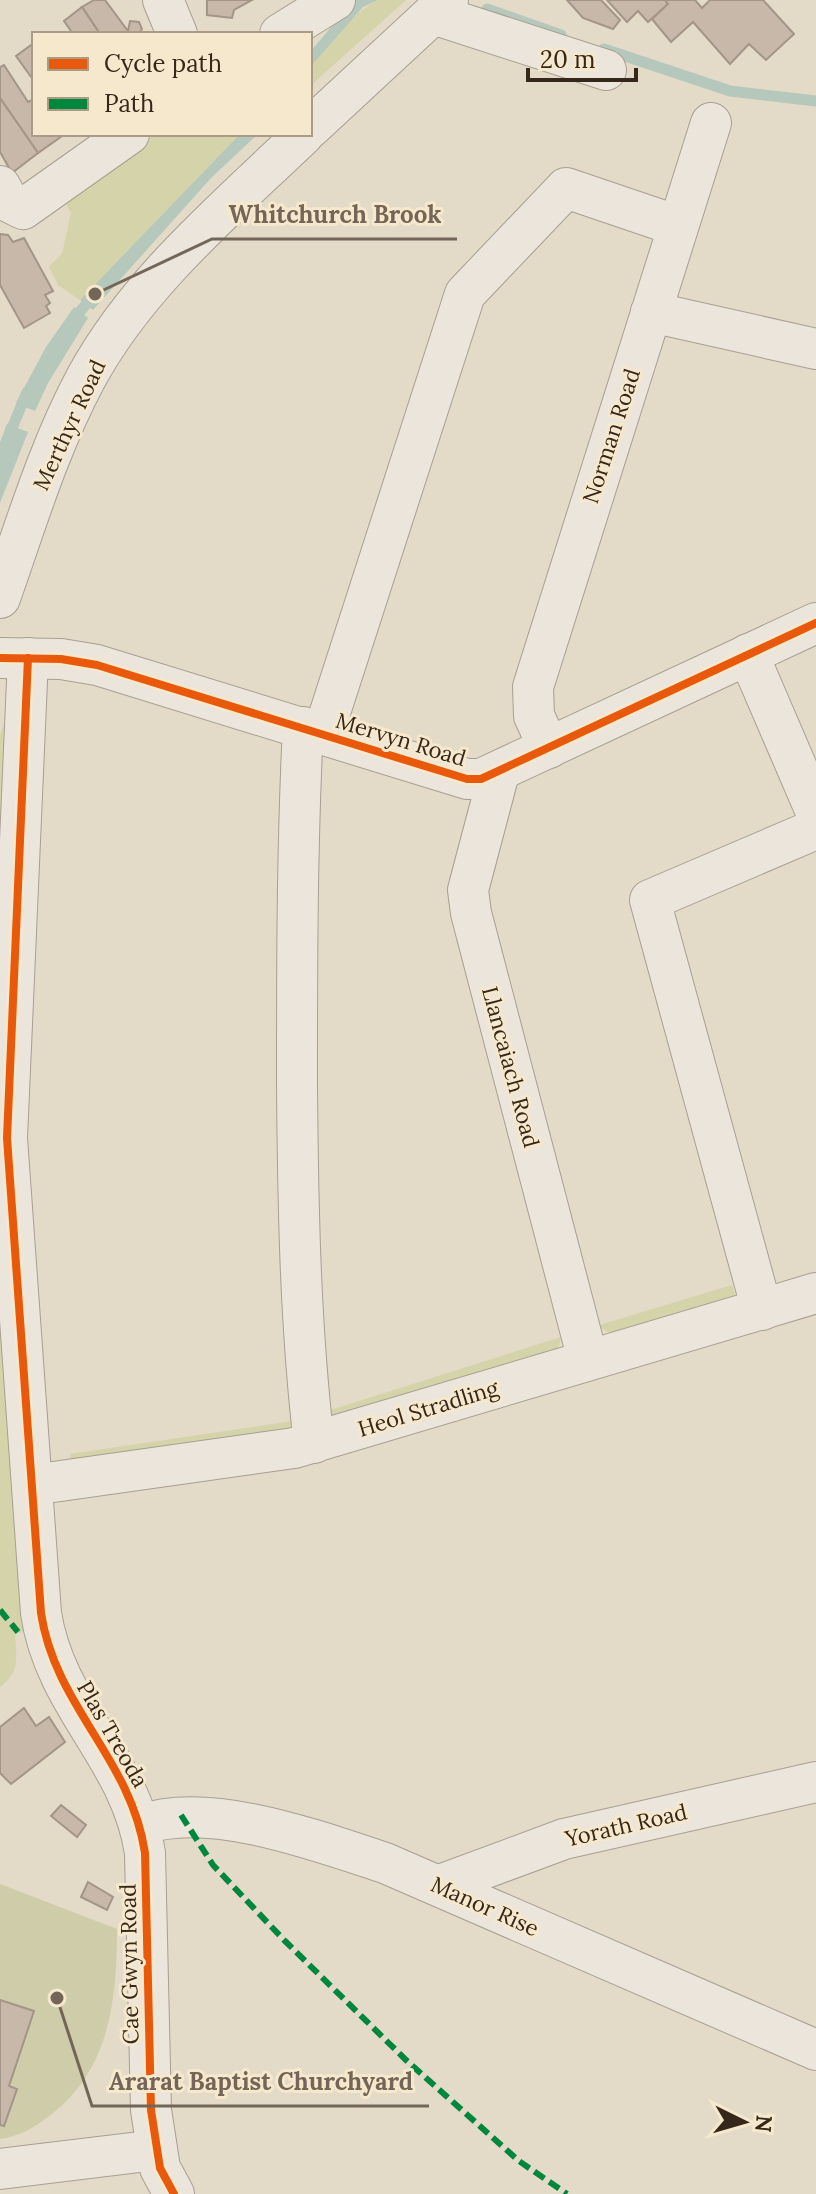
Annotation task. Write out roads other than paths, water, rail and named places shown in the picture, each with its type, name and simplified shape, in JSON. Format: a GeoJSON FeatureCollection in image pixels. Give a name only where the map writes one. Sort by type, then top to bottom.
{"type":"FeatureCollection","features":[{"type":"Feature","properties":{"kind":"street"},"geometry":{"type":"LineString","coordinates":[[163,0],[176,32]]}},
{"type":"Feature","properties":{"kind":"street"},"geometry":{"type":"LineString","coordinates":[[283,32],[335,0]]}},
{"type":"Feature","properties":{"kind":"street"},"geometry":{"type":"LineString","coordinates":[[312,126],[441,7],[606,70]]}},
{"type":"Feature","properties":{"kind":"street","name":"Norman Road"},"geometry":{"type":"LineString","coordinates":[[549,748],[534,716],[531,702],[533,687],[711,123]]}},
{"type":"Feature","properties":{"kind":"street"},"geometry":{"type":"LineString","coordinates":[[11,197],[125,136]]}},
{"type":"Feature","properties":{"kind":"street","name":"Merthyr Road"},"geometry":{"type":"LineString","coordinates":[[0,598],[61,431],[103,351],[166,269],[302,136]]}},
{"type":"Feature","properties":{"kind":"street"},"geometry":{"type":"LineString","coordinates":[[314,1443],[306,1376],[298,1215],[296,865],[313,731],[465,294],[566,188],[678,226]]}},
{"type":"Feature","properties":{"kind":"street"},"geometry":{"type":"LineString","coordinates":[[651,312],[816,349]]}},
{"type":"Feature","properties":{"kind":"street","name":"Mervyn Road"},"geometry":{"type":"LineString","coordinates":[[14,658],[82,661],[467,779],[499,773],[816,623]]}},
{"type":"Feature","properties":{"kind":"street"},"geometry":{"type":"LineString","coordinates":[[748,654],[816,812]]}},
{"type":"Feature","properties":{"kind":"street","name":"Plas Treoda"},"geometry":{"type":"LineString","coordinates":[[14,658],[7,1138],[45,1643],[65,1687],[127,1788],[141,1825]]}},
{"type":"Feature","properties":{"kind":"street","name":"Llancaiach Road"},"geometry":{"type":"LineString","coordinates":[[499,773],[470,878],[471,913],[588,1360]]}},
{"type":"Feature","properties":{"kind":"street"},"geometry":{"type":"LineString","coordinates":[[762,1310],[650,900],[816,829]]}},
{"type":"Feature","properties":{"kind":"street","name":"Heol Stradling"},"geometry":{"type":"LineString","coordinates":[[32,1485],[265,1454],[314,1443],[816,1293]]}},
{"type":"Feature","properties":{"kind":"street","name":"Yorath Road"},"geometry":{"type":"LineString","coordinates":[[440,1885],[564,1839],[816,1782]]}},
{"type":"Feature","properties":{"kind":"street","name":"Manor Rise"},"geometry":{"type":"LineString","coordinates":[[141,1825],[181,1815],[240,1823],[338,1848],[440,1885],[816,2050]]}},
{"type":"Feature","properties":{"kind":"street","name":"Cae Gwyn Road"},"geometry":{"type":"LineString","coordinates":[[141,1825],[145,1853],[151,2110],[160,2168],[174,2194]]}},
{"type":"Feature","properties":{"kind":"street"},"geometry":{"type":"LineString","coordinates":[[0,2169],[156,2150]]}},
{"type":"Feature","properties":{"kind":"waterway"},"geometry":{"type":"LineString","coordinates":[[487,9],[561,35]]}},
{"type":"Feature","properties":{"kind":"waterway"},"geometry":{"type":"LineString","coordinates":[[604,49],[730,91],[816,101]]}},
{"type":"Feature","properties":{"kind":"waterway"},"geometry":{"type":"LineString","coordinates":[[70,323],[95,294]]}},
{"type":"Feature","properties":{"kind":"waterway"},"geometry":{"type":"LineString","coordinates":[[0,457],[27,392]]}},
{"type":"Feature","properties":{"kind":"place","name":"Whitchurch Brook"},"geometry":{"type":"Point","coordinates":[95,294]}},
{"type":"Feature","properties":{"kind":"place","name":"Ararat Baptist Churchyard"},"geometry":{"type":"Point","coordinates":[57,1998]}}]}
